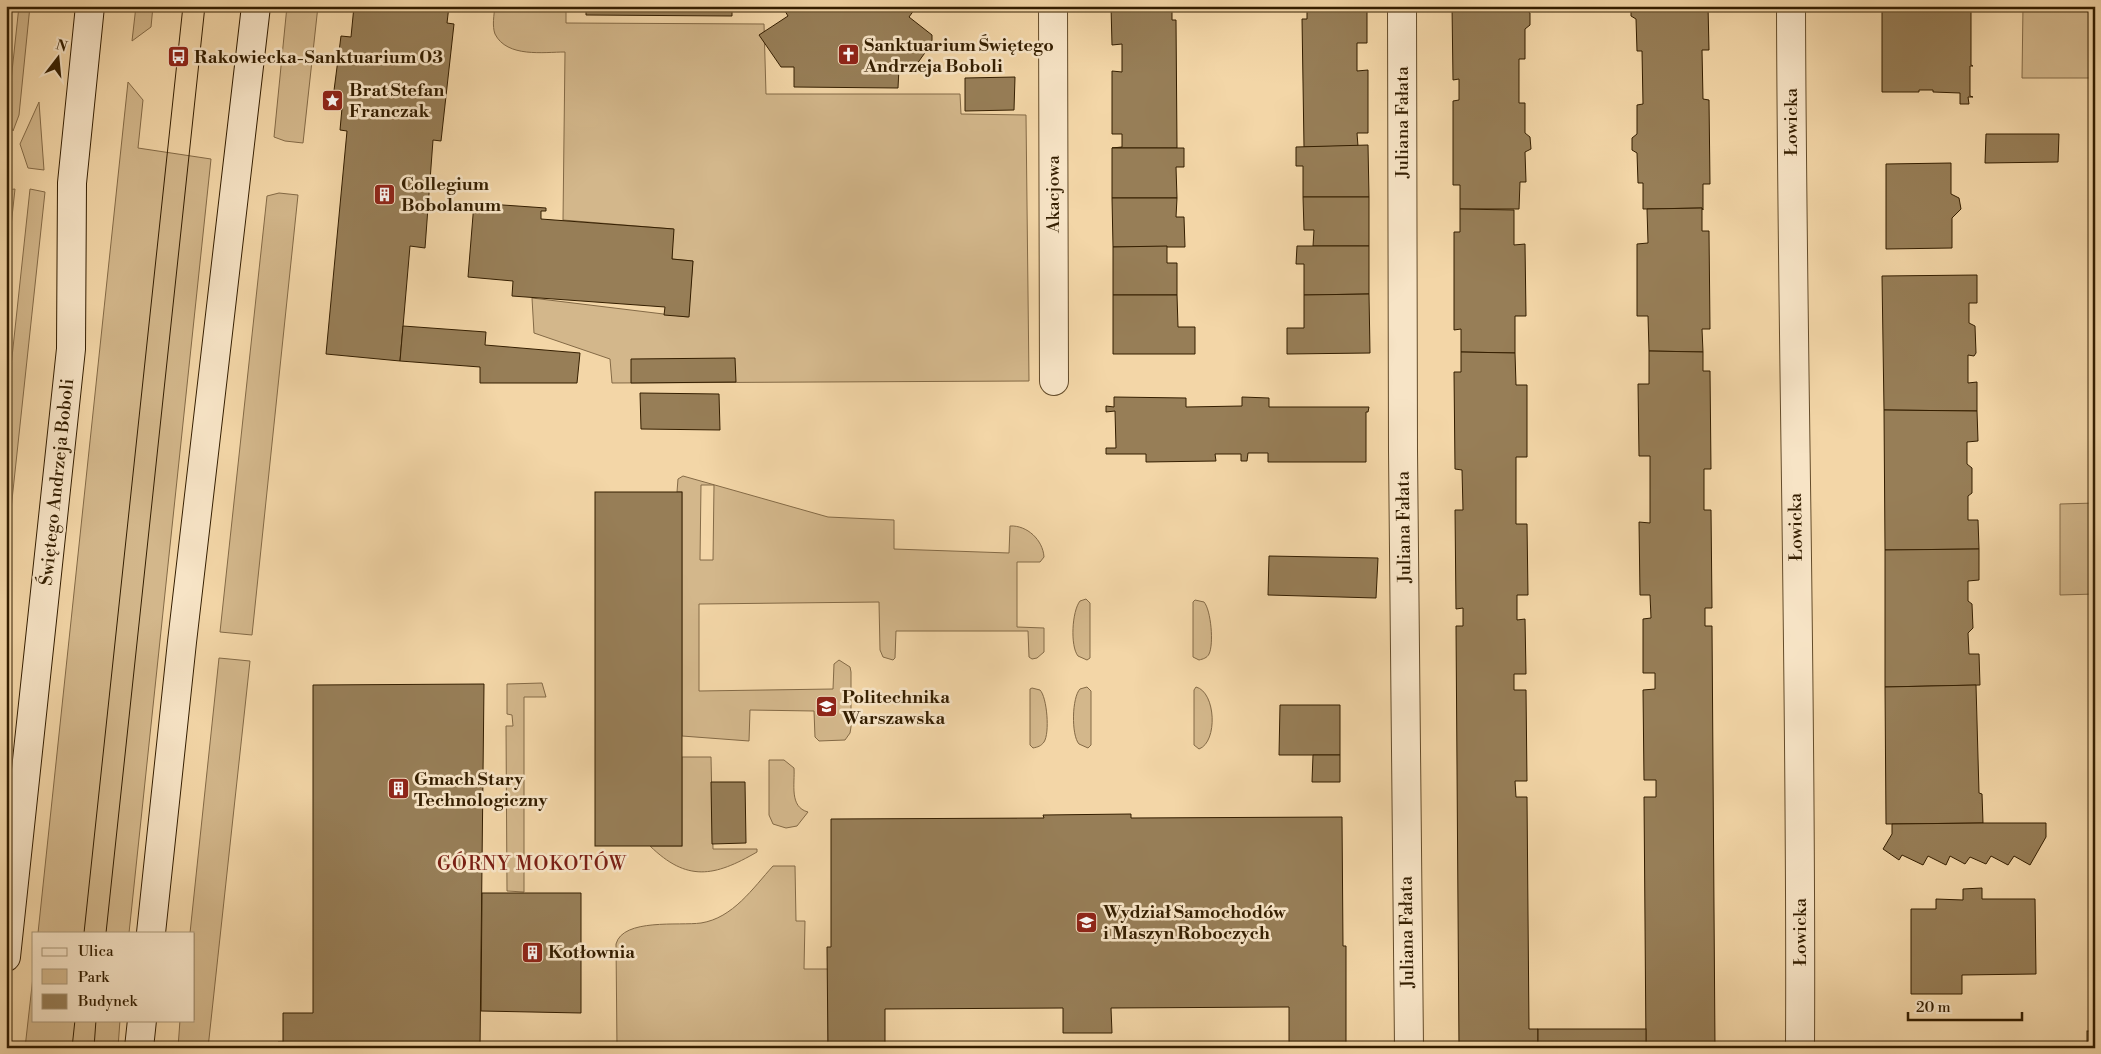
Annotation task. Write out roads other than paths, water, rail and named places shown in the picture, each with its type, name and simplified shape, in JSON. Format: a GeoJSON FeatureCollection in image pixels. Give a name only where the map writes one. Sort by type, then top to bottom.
{"type":"FeatureCollection","features":[{"type":"Feature","properties":{"kind":"street","name":"Świętego Andrzeja Boboli"},"geometry":{"type":"LineString","coordinates":[[6,956],[71,350],[72,183],[90,6]]}},
{"type":"Feature","properties":{"kind":"street"},"geometry":{"type":"LineString","coordinates":[[151,932],[181,652],[256,6]]}},
{"type":"Feature","properties":{"kind":"street","name":"Akacjowa"},"geometry":{"type":"LineString","coordinates":[[1053,6],[1054,381]]}},
{"type":"Feature","properties":{"kind":"street","name":"Juliana Fałata"},"geometry":{"type":"LineString","coordinates":[[1402,6],[1403,441],[1409,1048]]}},
{"type":"Feature","properties":{"kind":"street","name":"Łowicka"},"geometry":{"type":"LineString","coordinates":[[1791,6],[1800,1048]]}},
{"type":"Feature","properties":{"kind":"street"},"geometry":{"type":"LineString","coordinates":[[139,1048],[142,1022]]}},
{"type":"Feature","properties":{"kind":"tram line"},"geometry":{"type":"LineString","coordinates":[[84,932],[183,6]]}},
{"type":"Feature","properties":{"kind":"tram line"},"geometry":{"type":"LineString","coordinates":[[106,932],[205,6]]}},
{"type":"Feature","properties":{"kind":"tram line"},"geometry":{"type":"LineString","coordinates":[[72,1048],[75,1022]]}},
{"type":"Feature","properties":{"kind":"tram line"},"geometry":{"type":"LineString","coordinates":[[94,1048],[96,1022]]}},
{"type":"Feature","properties":{"kind":"place","name":"Sanktuarium Świętego Andrzeja Boboli"},"geometry":{"type":"Point","coordinates":[848,55]}},
{"type":"Feature","properties":{"kind":"place","name":"Rakowiecka-Sanktuarium 03"},"geometry":{"type":"Point","coordinates":[178,57]}},
{"type":"Feature","properties":{"kind":"place","name":"Brat Stefan Franczak"},"geometry":{"type":"Point","coordinates":[333,100]}},
{"type":"Feature","properties":{"kind":"place","name":"Collegium Bobolanum"},"geometry":{"type":"Point","coordinates":[385,194]}},
{"type":"Feature","properties":{"kind":"place","name":"Politechnika Warszawska"},"geometry":{"type":"Point","coordinates":[826,707]}},
{"type":"Feature","properties":{"kind":"place","name":"Gmach Stary Technologiczny"},"geometry":{"type":"Point","coordinates":[398,789]}},
{"type":"Feature","properties":{"kind":"place","name":"Wydział Samochodów i Maszyn Roboczych"},"geometry":{"type":"Point","coordinates":[1087,922]}},
{"type":"Feature","properties":{"kind":"place","name":"Kotłownia"},"geometry":{"type":"Point","coordinates":[532,952]}},
{"type":"Feature","properties":{"kind":"district","name":"GÓRNY MOKOTÓW"},"geometry":{"type":"Point","coordinates":[532,864]}}]}
